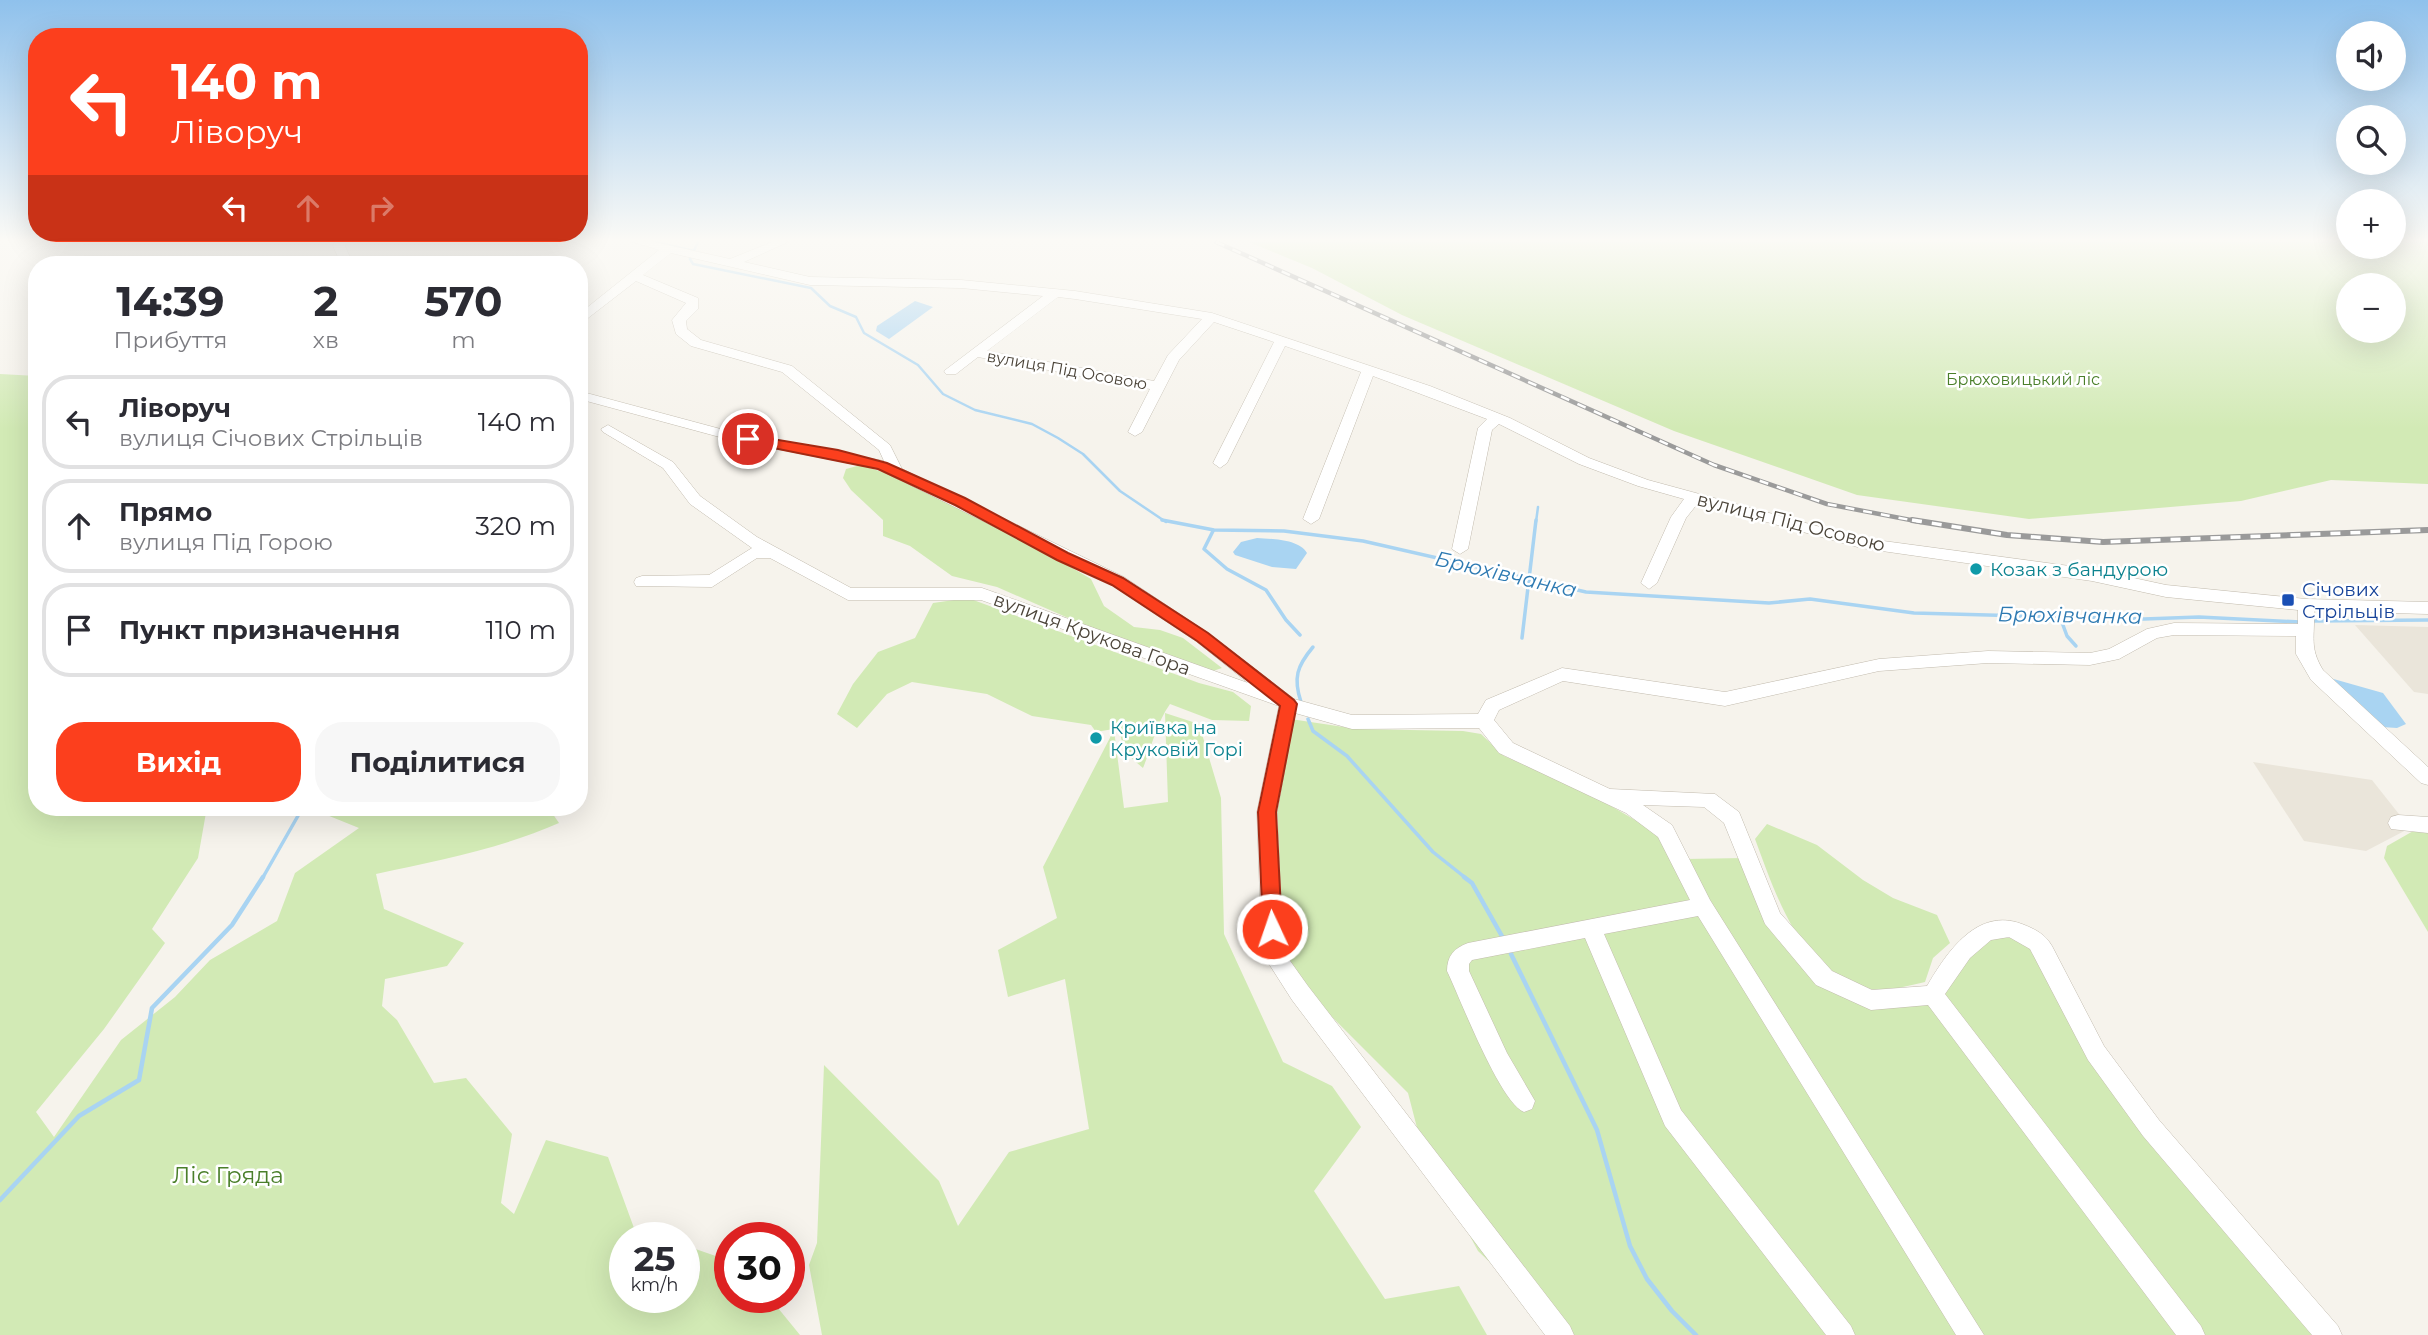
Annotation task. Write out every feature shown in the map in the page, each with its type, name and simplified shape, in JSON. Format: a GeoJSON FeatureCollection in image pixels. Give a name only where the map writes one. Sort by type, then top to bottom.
{"type":"FeatureCollection","features":[{"type":"Feature","properties":{"kind":"street"},"geometry":{"type":"LineString","coordinates":[[692,304],[691,309],[679,320],[681,331],[696,343],[787,369],[885,448],[896,472]]}},
{"type":"Feature","properties":{"kind":"street","name":"вулиця Під Осовою"},"geometry":{"type":"LineString","coordinates":[[951,370],[1040,304]]}},
{"type":"Feature","properties":{"kind":"street","name":"вулиця Під Осовою"},"geometry":{"type":"LineString","coordinates":[[1129,304],[1212,317],[1369,368],[1498,418],[1584,461],[1694,497],[1861,543],[2092,575],[2306,619]]}},
{"type":"Feature","properties":{"kind":"street"},"geometry":{"type":"LineString","coordinates":[[1135,432],[1173,358],[1212,317]]}},
{"type":"Feature","properties":{"kind":"street"},"geometry":{"type":"LineString","coordinates":[[1220,463],[1282,340]]}},
{"type":"Feature","properties":{"kind":"street","name":"вулиця Під Осовою"},"geometry":{"type":"LineString","coordinates":[[976,353],[1158,386]]}},
{"type":"Feature","properties":{"kind":"street"},"geometry":{"type":"LineString","coordinates":[[1311,519],[1369,368]]}},
{"type":"Feature","properties":{"kind":"street"},"geometry":{"type":"LineString","coordinates":[[588,397],[727,435],[883,466],[1118,581],[1202,637],[1289,704],[1267,812],[1273,953],[1300,993],[1561,1335]]}},
{"type":"Feature","properties":{"kind":"street"},"geometry":{"type":"LineString","coordinates":[[1460,549],[1485,428],[1498,418]]}},
{"type":"Feature","properties":{"kind":"street","name":"вулиця Крукова Гора"},"geometry":{"type":"LineString","coordinates":[[608,429],[668,465],[695,500],[769,552],[848,594],[982,594],[1289,704],[1352,722],[1484,721]]}},
{"type":"Feature","properties":{"kind":"street"},"geometry":{"type":"LineString","coordinates":[[1649,583],[1679,517],[1694,497]]}},
{"type":"Feature","properties":{"kind":"street"},"geometry":{"type":"LineString","coordinates":[[642,582],[712,581],[754,553],[769,552]]}},
{"type":"Feature","properties":{"kind":"street"},"geometry":{"type":"LineString","coordinates":[[1971,1335],[1703,906],[1665,831],[1633,808],[1506,748],[1484,721],[1492,705],[1562,674],[1725,699],[1879,665],[1988,657],[2090,659],[2113,655],[2153,633],[2174,629],[2229,627],[2294,631],[2306,619],[2428,608]]}},
{"type":"Feature","properties":{"kind":"street"},"geometry":{"type":"LineString","coordinates":[[2306,619],[2303,643],[2310,667],[2428,778]]}},
{"type":"Feature","properties":{"kind":"street"},"geometry":{"type":"LineString","coordinates":[[1606,796],[1708,799],[1732,818],[1772,918],[1824,978],[1871,1000],[1933,995]]}},
{"type":"Feature","properties":{"kind":"street"},"geometry":{"type":"LineString","coordinates":[[2398,823],[2428,825]]}},
{"type":"Feature","properties":{"kind":"street"},"geometry":{"type":"LineString","coordinates":[[1524,1101],[1499,1060],[1458,971],[1457,963],[1461,956],[1468,952],[1703,906]]}},
{"type":"Feature","properties":{"kind":"street"},"geometry":{"type":"LineString","coordinates":[[1933,995],[1954,960],[1979,936],[2006,927],[2031,936],[2048,955],[2051,969],[2096,1053],[2143,1118],[2329,1335]]}},
{"type":"Feature","properties":{"kind":"street"},"geometry":{"type":"LineString","coordinates":[[1591,928],[1673,1118],[1842,1335]]}},
{"type":"Feature","properties":{"kind":"street"},"geometry":{"type":"LineString","coordinates":[[1933,995],[2192,1335]]}},
{"type":"Feature","properties":{"kind":"shaded area"},"geometry":{"type":"Polygon","coordinates":[[[2355,625],[2428,627],[2428,694],[2414,692],[2355,625]]]}},
{"type":"Feature","properties":{"kind":"shaded area"},"geometry":{"type":"Polygon","coordinates":[[[2253,762],[2372,780],[2410,828],[2366,851],[2304,841],[2253,762]]]}},
{"type":"Feature","properties":{"kind":"green space","name":"Брюховицький ліс"},"geometry":{"type":"Polygon","coordinates":[[[1382,304],[2336,304],[2336,343],[2406,343],[2406,304],[2428,304],[2428,484],[2331,480],[2241,501],[2029,519],[1857,495],[1674,431],[1382,304]]]}},
{"type":"Feature","properties":{"kind":"green space","name":"Ліс Гряда"},"geometry":{"type":"Polygon","coordinates":[[[0,374],[28,376],[28,816],[205,816],[198,858],[152,929],[165,943],[104,1029],[36,1112],[54,1137],[121,1040],[175,997],[210,960],[277,921],[295,873],[359,828],[329,816],[554,816],[559,823],[492,847],[376,874],[384,909],[464,943],[447,966],[385,979],[382,1006],[397,1020],[434,1083],[466,1078],[512,1134],[501,1203],[514,1214],[546,1140],[608,1157],[632,1222],[609,1222],[609,1313],[700,1313],[700,1251],[714,1255],[714,1313],[782,1313],[800,1335],[0,1335],[0,374]]]}},
{"type":"Feature","properties":{"kind":"green space"},"geometry":{"type":"Polygon","coordinates":[[[861,465],[888,474],[1028,542],[1091,579],[1104,606],[1134,627],[1160,630],[1183,638],[1222,668],[1213,671],[1089,627],[997,587],[952,576],[910,546],[883,536],[883,520],[851,490],[843,478],[846,469],[861,465]]]}},
{"type":"Feature","properties":{"kind":"green space"},"geometry":{"type":"Polygon","coordinates":[[[968,598],[1199,683],[1233,692],[1251,706],[1249,721],[1212,720],[1170,704],[1158,727],[1143,768],[1124,752],[1119,728],[1096,732],[1091,725],[1032,716],[987,694],[912,682],[887,694],[857,728],[837,714],[853,684],[878,652],[915,638],[933,603],[968,598]]]}},
{"type":"Feature","properties":{"kind":"green space"},"geometry":{"type":"Polygon","coordinates":[[[1165,713],[1199,724],[1221,798],[1224,934],[1283,1062],[1332,1086],[1361,1127],[1314,1191],[1385,1299],[1459,1286],[1487,1335],[822,1335],[809,1265],[817,1243],[824,1065],[939,1181],[958,1226],[1009,1152],[1089,1129],[1065,979],[1008,997],[998,950],[1057,918],[1043,867],[1114,730],[1124,808],[1168,802],[1165,713]]]}},
{"type":"Feature","properties":{"kind":"green space"},"geometry":{"type":"Polygon","coordinates":[[[1284,718],[1357,729],[1463,731],[1481,734],[1504,756],[1580,788],[1654,831],[1685,859],[1744,858],[1822,982],[1932,1001],[1985,938],[2031,938],[2115,1089],[2324,1335],[1566,1335],[1478,1251],[1422,1147],[1408,1093],[1308,993],[1284,954],[1275,812],[1284,718]]]}},
{"type":"Feature","properties":{"kind":"green space"},"geometry":{"type":"Polygon","coordinates":[[[1767,824],[1817,845],[1863,880],[1893,898],[1937,915],[1950,943],[1933,958],[1925,982],[1877,990],[1852,984],[1830,972],[1812,955],[1796,934],[1784,910],[1755,839],[1767,824]]]}},
{"type":"Feature","properties":{"kind":"green space"},"geometry":{"type":"Polygon","coordinates":[[[2415,830],[2428,830],[2428,932],[2384,858],[2387,846],[2415,830]]]}},
{"type":"Feature","properties":{"kind":"water"},"geometry":{"type":"Polygon","coordinates":[[[910,304],[933,307],[889,339],[876,331],[877,326],[910,304]]]}},
{"type":"Feature","properties":{"kind":"water"},"geometry":{"type":"Polygon","coordinates":[[[1257,538],[1292,542],[1307,553],[1296,569],[1272,567],[1235,555],[1233,552],[1241,542],[1257,538]]]}},
{"type":"Feature","properties":{"kind":"water"},"geometry":{"type":"Polygon","coordinates":[[[2330,678],[2383,693],[2406,724],[2397,728],[2382,727],[2330,678]]]}},
{"type":"Feature","properties":{"kind":"waterway","name":"Брюхівчанка"},"geometry":{"type":"LineString","coordinates":[[828,304],[856,317],[864,333],[918,365],[943,394],[975,410],[1032,424],[1058,438],[1083,454],[1120,491],[1163,520]]}},
{"type":"Feature","properties":{"kind":"waterway"},"geometry":{"type":"LineString","coordinates":[[1536,522],[1538,507]]}},
{"type":"Feature","properties":{"kind":"waterway","name":"Брюхівчанка"},"geometry":{"type":"LineString","coordinates":[[1163,520],[1214,530],[1284,531],[1363,541],[1529,579]]}},
{"type":"Feature","properties":{"kind":"waterway"},"geometry":{"type":"LineString","coordinates":[[1529,579],[1536,520]]}},
{"type":"Feature","properties":{"kind":"waterway"},"geometry":{"type":"LineString","coordinates":[[1213,531],[1204,549],[1227,569],[1266,590],[1286,620],[1300,635]]}},
{"type":"Feature","properties":{"kind":"waterway"},"geometry":{"type":"LineString","coordinates":[[1522,638],[1529,579]]}},
{"type":"Feature","properties":{"kind":"waterway","name":"Брюхівчанка"},"geometry":{"type":"LineString","coordinates":[[1529,579],[1586,592],[1769,603],[1810,599],[1914,613],[2144,619],[2199,617],[2300,622]]}},
{"type":"Feature","properties":{"kind":"waterway"},"geometry":{"type":"LineString","coordinates":[[2060,617],[2067,636],[2076,646]]}},
{"type":"Feature","properties":{"kind":"waterway","name":"Брюхівчанка"},"geometry":{"type":"LineString","coordinates":[[2311,621],[2428,620]]}},
{"type":"Feature","properties":{"kind":"waterway"},"geometry":{"type":"LineString","coordinates":[[1301,702],[1297,686],[1298,673],[1303,660],[1313,647]]}},
{"type":"Feature","properties":{"kind":"waterway"},"geometry":{"type":"LineString","coordinates":[[1308,719],[1313,731],[1347,756],[1433,852],[1467,879]]}},
{"type":"Feature","properties":{"kind":"waterway"},"geometry":{"type":"LineString","coordinates":[[262,879],[298,816]]}},
{"type":"Feature","properties":{"kind":"waterway"},"geometry":{"type":"LineString","coordinates":[[0,1200],[79,1116],[139,1080],[152,1008],[232,925],[263,877]]}},
{"type":"Feature","properties":{"kind":"waterway"},"geometry":{"type":"LineString","coordinates":[[1464,877],[1472,883],[1503,938]]}},
{"type":"Feature","properties":{"kind":"waterway"},"geometry":{"type":"LineString","coordinates":[[1511,954],[1597,1130],[1630,1246],[1647,1279],[1672,1311],[1696,1335]]}},
{"type":"Feature","properties":{"kind":"railway"},"geometry":{"type":"LineString","coordinates":[[1355,304],[1714,465],[1827,504],[1921,522]]}},
{"type":"Feature","properties":{"kind":"railway"},"geometry":{"type":"LineString","coordinates":[[1912,520],[2007,535],[2103,542],[2428,530]]}},
{"type":"Feature","properties":{"kind":"place","name":"Козак з бандурою"},"geometry":{"type":"Point","coordinates":[1976,569]}},
{"type":"Feature","properties":{"kind":"place","name":"Січових Стрільців"},"geometry":{"type":"Point","coordinates":[2288,600]}},
{"type":"Feature","properties":{"kind":"place","name":"Криївка на Круковій Горі"},"geometry":{"type":"Point","coordinates":[1096,738]}},
{"type":"Feature","properties":{"kind":"route"},"geometry":{"type":"LineString","coordinates":[[748,439],[883,466],[960,502],[1063,556],[1118,581],[1202,637],[1289,704],[1284,718],[1267,812],[1272,929]]}}]}
